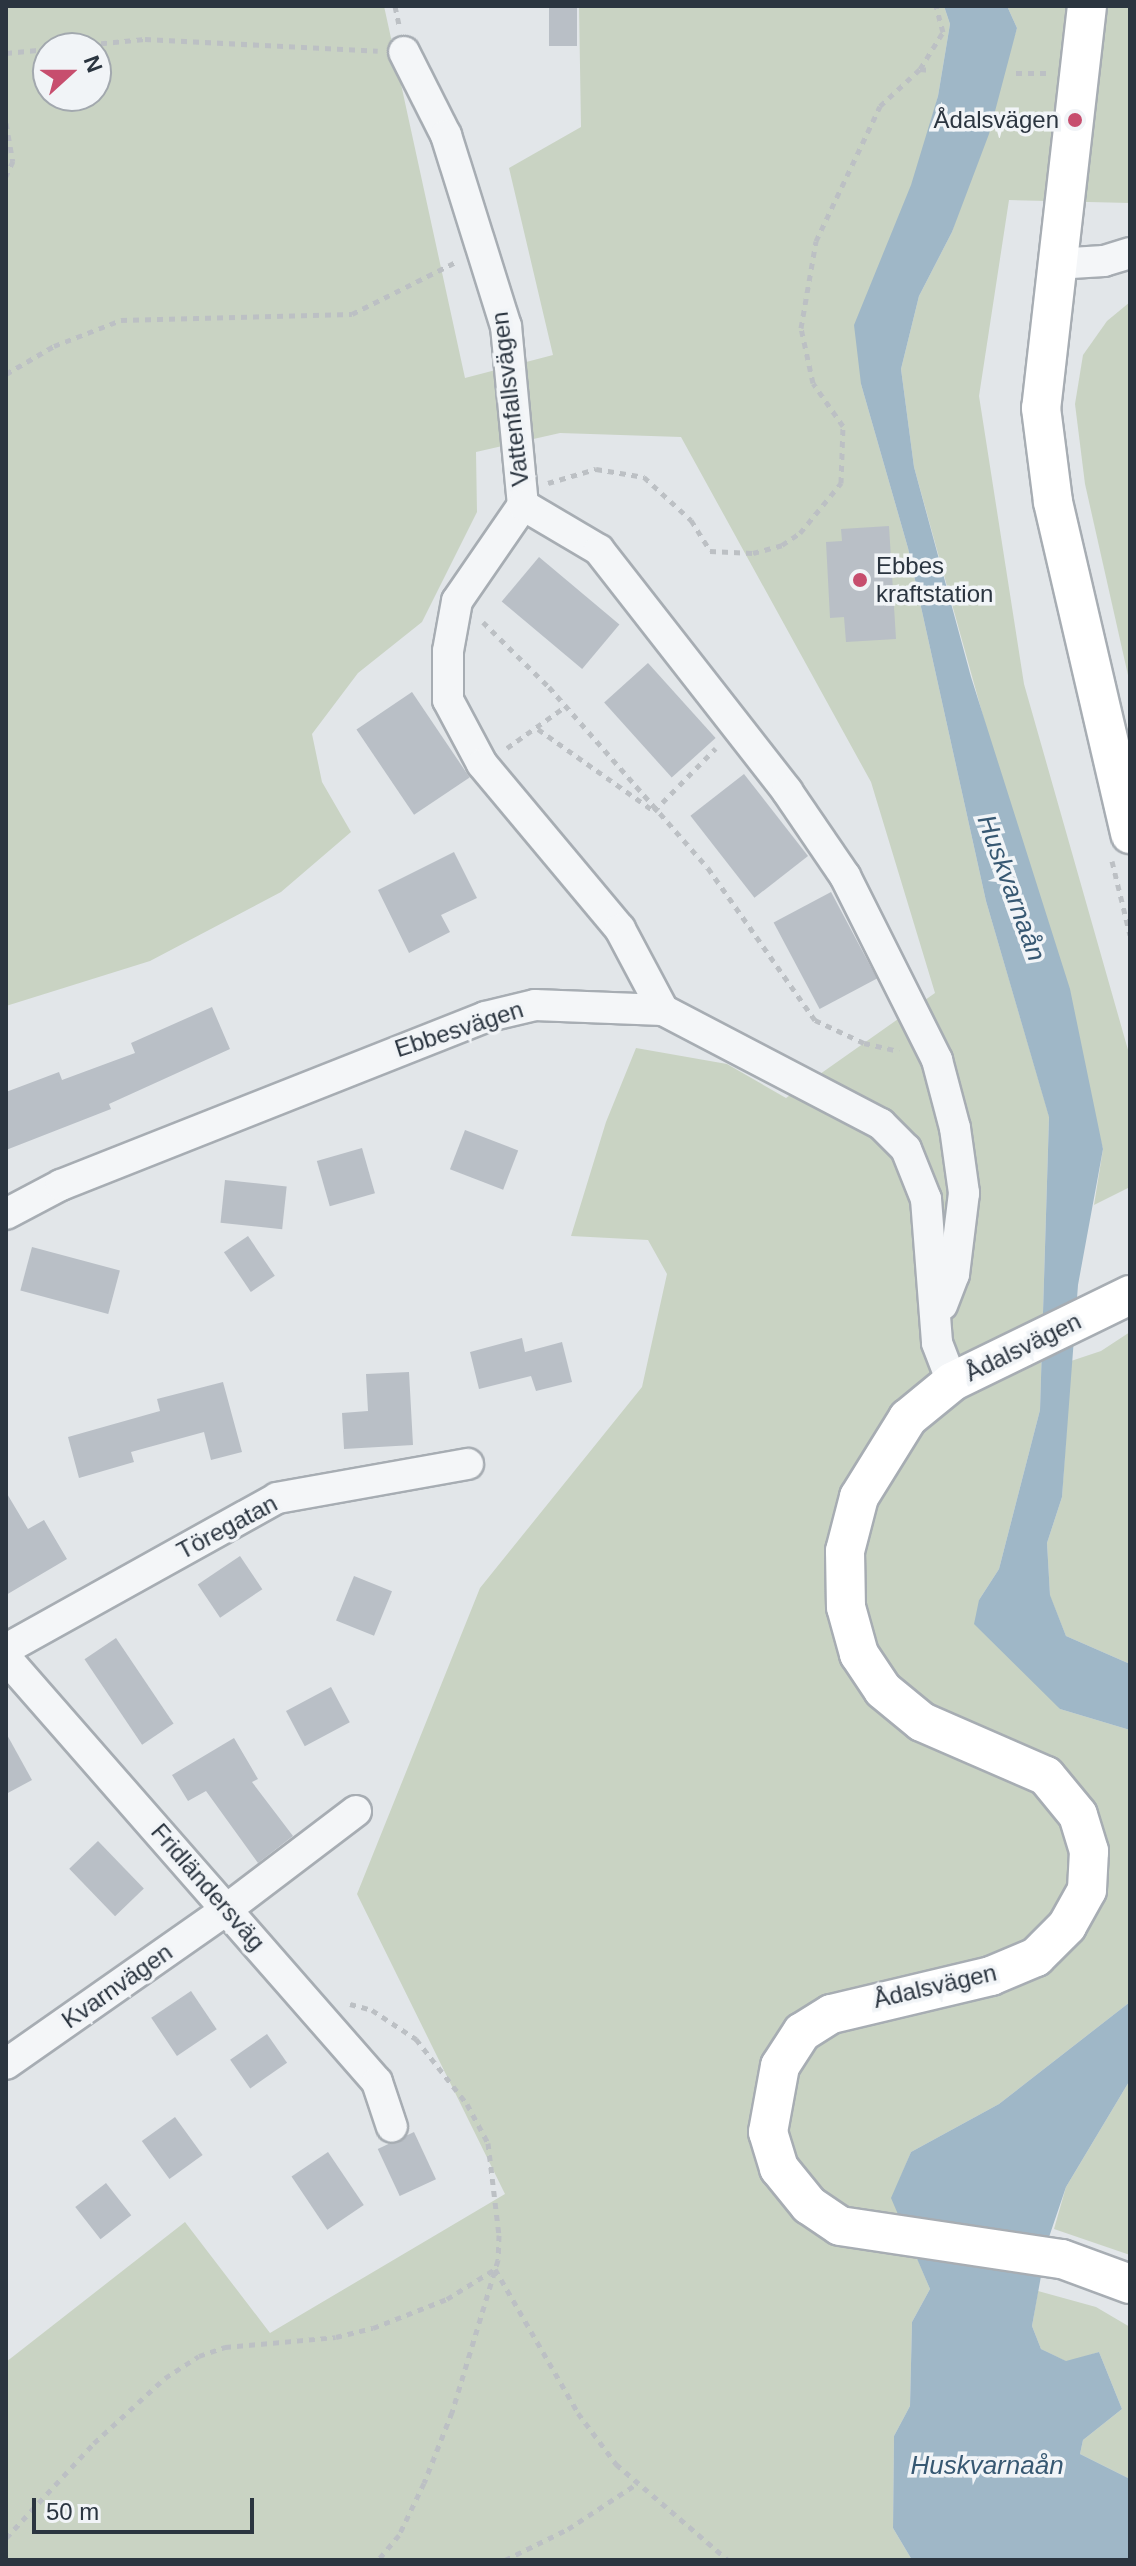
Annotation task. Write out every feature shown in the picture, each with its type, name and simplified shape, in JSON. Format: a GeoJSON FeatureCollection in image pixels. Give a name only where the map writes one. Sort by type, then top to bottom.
{"type":"FeatureCollection","features":[{"type":"Feature","properties":{"kind":"main road"},"geometry":{"type":"LineString","coordinates":[[1087,6],[1055,264],[1041,408],[1045,447],[1130,834]]}},
{"type":"Feature","properties":{"kind":"main road","name":"Ådalsvägen"},"geometry":{"type":"LineString","coordinates":[[1130,1295],[967,1375],[908,1418],[859,1497],[845,1551],[846,1607],[859,1654],[883,1690],[922,1722],[1046,1776],[1078,1815],[1089,1851],[1087,1890],[1067,1926],[1036,1957],[991,1976],[831,2014],[802,2032],[780,2066],[768,2132],[779,2168],[809,2205],[840,2226],[872,2234],[1062,2259],[1130,2284]]}},
{"type":"Feature","properties":{"kind":"street","name":"Vattenfallsvägen"},"geometry":{"type":"LineString","coordinates":[[404,52],[446,135],[506,326],[523,505],[457,601],[448,651],[448,700],[482,764],[620,929],[663,1010]]}},
{"type":"Feature","properties":{"kind":"street"},"geometry":{"type":"LineString","coordinates":[[1055,264],[1104,261],[1130,253]]}},
{"type":"Feature","properties":{"kind":"street"},"geometry":{"type":"LineString","coordinates":[[523,505],[599,550],[787,791],[845,876],[937,1060],[955,1128],[964,1193],[954,1274],[935,1323]]}},
{"type":"Feature","properties":{"kind":"street","name":"Ebbesvägen"},"geometry":{"type":"LineString","coordinates":[[6,1214],[75,1179],[485,1017],[535,1005],[663,1010],[881,1124],[906,1149],[926,1199],[935,1323],[967,1375]]}},
{"type":"Feature","properties":{"kind":"street","name":"Töregatan"},"geometry":{"type":"LineString","coordinates":[[6,1649],[277,1498],[468,1464]]}},
{"type":"Feature","properties":{"kind":"street","name":"Fridländersväg"},"geometry":{"type":"LineString","coordinates":[[6,1658],[377,2082],[392,2127]]}},
{"type":"Feature","properties":{"kind":"street","name":"Kvarnvägen"},"geometry":{"type":"LineString","coordinates":[[6,2064],[227,1909],[356,1811]]}},
{"type":"Feature","properties":{"kind":"path"},"geometry":{"type":"LineString","coordinates":[[523,505],[551,480],[596,469],[644,477],[691,520],[710,551],[753,553],[782,545],[800,533],[841,483],[843,426],[813,383],[801,328],[816,241],[880,106],[920,69],[943,32],[936,6]]}},
{"type":"Feature","properties":{"kind":"path"},"geometry":{"type":"LineString","coordinates":[[112,42],[145,39],[404,52]]}},
{"type":"Feature","properties":{"kind":"path"},"geometry":{"type":"LineString","coordinates":[[6,53],[32,50]]}},
{"type":"Feature","properties":{"kind":"path"},"geometry":{"type":"LineString","coordinates":[[920,69],[930,70]]}},
{"type":"Feature","properties":{"kind":"path"},"geometry":{"type":"LineString","coordinates":[[6,123],[13,161],[6,176]]}},
{"type":"Feature","properties":{"kind":"path"},"geometry":{"type":"LineString","coordinates":[[6,374],[54,346],[121,320],[352,314],[483,252]]}},
{"type":"Feature","properties":{"kind":"path"},"geometry":{"type":"LineString","coordinates":[[457,601],[509,644],[654,811],[708,868],[815,1020],[864,1043],[937,1060]]}},
{"type":"Feature","properties":{"kind":"path"},"geometry":{"type":"LineString","coordinates":[[482,764],[538,729],[566,706]]}},
{"type":"Feature","properties":{"kind":"path"},"geometry":{"type":"LineString","coordinates":[[538,729],[654,811]]}},
{"type":"Feature","properties":{"kind":"path"},"geometry":{"type":"LineString","coordinates":[[654,811],[706,759]]}},
{"type":"Feature","properties":{"kind":"path"},"geometry":{"type":"LineString","coordinates":[[298,1990],[372,2010],[416,2039],[467,2104],[488,2143],[499,2235],[495,2269],[424,2483],[399,2535],[378,2560]]}},
{"type":"Feature","properties":{"kind":"path"},"geometry":{"type":"LineString","coordinates":[[495,2269],[578,2413],[638,2483],[728,2560]]}},
{"type":"Feature","properties":{"kind":"path"},"geometry":{"type":"LineString","coordinates":[[7,2536],[94,2443],[165,2378],[199,2356],[225,2347],[336,2337],[373,2328],[447,2299],[495,2269]]}},
{"type":"Feature","properties":{"kind":"path"},"geometry":{"type":"LineString","coordinates":[[505,2560],[568,2529],[638,2483]]}},
{"type":"Feature","properties":{"kind":"green space"},"geometry":{"type":"Polygon","coordinates":[[[6,6],[384,6],[465,378],[553,355],[509,168],[581,127],[579,6],[944,6],[950,24],[938,96],[861,384],[908,548],[986,901],[1049,1116],[1040,1410],[999,1569],[979,1600],[1060,1709],[1130,1730],[1130,2002],[999,2104],[911,2152],[892,2198],[930,2289],[912,2322],[910,2406],[894,2436],[893,2528],[912,2560],[6,2560],[6,2362],[185,2222],[270,2333],[505,2194],[357,1894],[480,1588],[642,1387],[667,1274],[648,1240],[571,1236],[606,1122],[636,1048],[727,1064],[786,1098],[935,993],[871,782],[681,437],[560,433],[476,452],[477,512],[422,622],[358,673],[312,734],[322,782],[351,832],[281,892],[150,961],[6,1006],[6,6]]]}},
{"type":"Feature","properties":{"kind":"green space"},"geometry":{"type":"Polygon","coordinates":[[[1007,6],[1130,6],[1130,203],[1009,200],[979,396],[1024,684],[1130,1057],[1130,1187],[1094,1205],[1103,1149],[914,467],[901,369],[919,296],[952,232],[1017,28],[1007,6]]]}},
{"type":"Feature","properties":{"kind":"green space"},"geometry":{"type":"Polygon","coordinates":[[[1130,302],[1130,684],[1085,484],[1075,404],[1083,355],[1107,321],[1130,302]]]}},
{"type":"Feature","properties":{"kind":"green space"},"geometry":{"type":"Polygon","coordinates":[[[1130,1332],[1130,1664],[1066,1636],[1050,1596],[1047,1543],[1062,1497],[1071,1361],[1101,1351],[1130,1332]]]}},
{"type":"Feature","properties":{"kind":"green space"},"geometry":{"type":"Polygon","coordinates":[[[1130,2080],[1130,2255],[1054,2229],[1066,2187],[1130,2080]]]}},
{"type":"Feature","properties":{"kind":"green space"},"geometry":{"type":"Polygon","coordinates":[[[1038,2291],[1096,2307],[1130,2327],[1130,2479],[1080,2454],[1083,2440],[1122,2409],[1099,2352],[1067,2362],[1041,2349],[1032,2326],[1038,2291]]]}},
{"type":"Feature","properties":{"kind":"water","name":"Huskvarnaån"},"geometry":{"type":"Polygon","coordinates":[[[944,6],[1007,6],[1017,28],[989,134],[952,232],[919,296],[901,369],[914,467],[971,677],[1070,989],[1103,1149],[1078,1285],[1062,1497],[1047,1543],[1050,1595],[1066,1636],[1130,1664],[1130,1730],[1060,1709],[974,1624],[979,1600],[999,1569],[1040,1410],[1049,1117],[986,901],[908,548],[861,384],[854,325],[911,185],[938,96],[950,24],[944,6]]]}},
{"type":"Feature","properties":{"kind":"water","name":"Huskvarnaån"},"geometry":{"type":"Polygon","coordinates":[[[1130,2002],[1130,2080],[1066,2187],[1047,2243],[1032,2326],[1041,2349],[1066,2361],[1099,2352],[1122,2409],[1083,2440],[1080,2454],[1130,2479],[1130,2560],[912,2560],[893,2528],[894,2436],[910,2406],[912,2322],[930,2289],[891,2198],[911,2152],[999,2104],[1130,2002]]]}},
{"type":"Feature","properties":{"kind":"building"},"geometry":{"type":"Polygon","coordinates":[[[549,6],[577,6],[577,46],[549,46],[549,6]]]}},
{"type":"Feature","properties":{"kind":"building","name":"Ebbes kraftstation"},"geometry":{"type":"Polygon","coordinates":[[[889,526],[896,639],[846,642],[844,617],[830,618],[826,542],[842,541],[841,529],[889,526]]]}},
{"type":"Feature","properties":{"kind":"building"},"geometry":{"type":"Polygon","coordinates":[[[539,557],[619,624],[582,669],[502,601],[539,557]]]}},
{"type":"Feature","properties":{"kind":"building"},"geometry":{"type":"Polygon","coordinates":[[[648,663],[716,738],[672,778],[604,702],[648,663]]]}},
{"type":"Feature","properties":{"kind":"building"},"geometry":{"type":"Polygon","coordinates":[[[412,692],[470,777],[414,815],[356,729],[412,692]]]}},
{"type":"Feature","properties":{"kind":"building"},"geometry":{"type":"Polygon","coordinates":[[[744,774],[808,856],[754,898],[690,816],[744,774]]]}},
{"type":"Feature","properties":{"kind":"building"},"geometry":{"type":"Polygon","coordinates":[[[454,852],[477,898],[441,915],[450,932],[409,953],[378,890],[454,852]]]}},
{"type":"Feature","properties":{"kind":"building"},"geometry":{"type":"Polygon","coordinates":[[[831,892],[877,979],[820,1009],[774,923],[831,892]]]}},
{"type":"Feature","properties":{"kind":"building"},"geometry":{"type":"Polygon","coordinates":[[[212,1007],[230,1049],[109,1104],[111,1109],[6,1150],[6,1092],[59,1072],[62,1080],[135,1053],[131,1043],[212,1007]]]}},
{"type":"Feature","properties":{"kind":"building"},"geometry":{"type":"Polygon","coordinates":[[[465,1130],[518,1150],[503,1190],[450,1169],[465,1130]]]}},
{"type":"Feature","properties":{"kind":"building"},"geometry":{"type":"Polygon","coordinates":[[[362,1148],[375,1193],[330,1206],[317,1161],[362,1148]]]}},
{"type":"Feature","properties":{"kind":"building"},"geometry":{"type":"Polygon","coordinates":[[[225,1180],[287,1186],[282,1229],[221,1223],[225,1180]]]}},
{"type":"Feature","properties":{"kind":"building"},"geometry":{"type":"Polygon","coordinates":[[[248,1236],[275,1276],[251,1292],[224,1252],[248,1236]]]}},
{"type":"Feature","properties":{"kind":"building"},"geometry":{"type":"Polygon","coordinates":[[[32,1247],[120,1271],[108,1314],[20,1290],[32,1247]]]}},
{"type":"Feature","properties":{"kind":"building"},"geometry":{"type":"Polygon","coordinates":[[[522,1338],[525,1352],[562,1342],[572,1382],[536,1391],[531,1376],[479,1389],[470,1352],[522,1338]]]}},
{"type":"Feature","properties":{"kind":"building"},"geometry":{"type":"Polygon","coordinates":[[[409,1372],[413,1445],[344,1449],[342,1413],[368,1411],[366,1374],[409,1372]]]}},
{"type":"Feature","properties":{"kind":"building"},"geometry":{"type":"Polygon","coordinates":[[[223,1382],[242,1452],[211,1460],[204,1432],[131,1452],[134,1462],[79,1478],[68,1437],[160,1411],[157,1399],[223,1382]]]}},
{"type":"Feature","properties":{"kind":"building"},"geometry":{"type":"Polygon","coordinates":[[[6,1492],[28,1529],[44,1520],[67,1559],[6,1595],[6,1492]]]}},
{"type":"Feature","properties":{"kind":"building"},"geometry":{"type":"Polygon","coordinates":[[[240,1556],[262,1589],[220,1618],[198,1585],[240,1556]]]}},
{"type":"Feature","properties":{"kind":"building"},"geometry":{"type":"Polygon","coordinates":[[[354,1576],[392,1591],[374,1636],[336,1621],[354,1576]]]}},
{"type":"Feature","properties":{"kind":"building"},"geometry":{"type":"Polygon","coordinates":[[[116,1638],[174,1723],[142,1745],[84,1659],[116,1638]]]}},
{"type":"Feature","properties":{"kind":"building"},"geometry":{"type":"Polygon","coordinates":[[[331,1687],[350,1722],[305,1746],[286,1711],[331,1687]]]}},
{"type":"Feature","properties":{"kind":"building"},"geometry":{"type":"Polygon","coordinates":[[[6,1733],[32,1780],[6,1794],[6,1733]]]}},
{"type":"Feature","properties":{"kind":"building"},"geometry":{"type":"Polygon","coordinates":[[[234,1738],[258,1779],[252,1782],[293,1836],[258,1863],[206,1791],[188,1801],[172,1775],[234,1738]]]}},
{"type":"Feature","properties":{"kind":"building"},"geometry":{"type":"Polygon","coordinates":[[[98,1841],[144,1888],[115,1916],[69,1869],[98,1841]]]}},
{"type":"Feature","properties":{"kind":"building"},"geometry":{"type":"Polygon","coordinates":[[[191,1991],[217,2029],[177,2056],[151,2018],[191,1991]]]}},
{"type":"Feature","properties":{"kind":"building"},"geometry":{"type":"Polygon","coordinates":[[[267,2034],[287,2063],[250,2088],[230,2060],[267,2034]]]}},
{"type":"Feature","properties":{"kind":"building"},"geometry":{"type":"Polygon","coordinates":[[[175,2117],[203,2155],[169,2179],[142,2141],[175,2117]]]}},
{"type":"Feature","properties":{"kind":"building"},"geometry":{"type":"Polygon","coordinates":[[[414,2132],[436,2179],[400,2196],[378,2149],[414,2132]]]}},
{"type":"Feature","properties":{"kind":"building"},"geometry":{"type":"Polygon","coordinates":[[[328,2152],[364,2205],[327,2230],[292,2177],[328,2152]]]}},
{"type":"Feature","properties":{"kind":"building"},"geometry":{"type":"Polygon","coordinates":[[[106,2183],[131,2215],[101,2239],[75,2207],[106,2183]]]}},
{"type":"Feature","properties":{"kind":"place","name":"Ådalsvägen"},"geometry":{"type":"Point","coordinates":[1075,120]}},
{"type":"Feature","properties":{"kind":"place","name":"Ebbes kraftstation"},"geometry":{"type":"Point","coordinates":[860,580]}}]}
